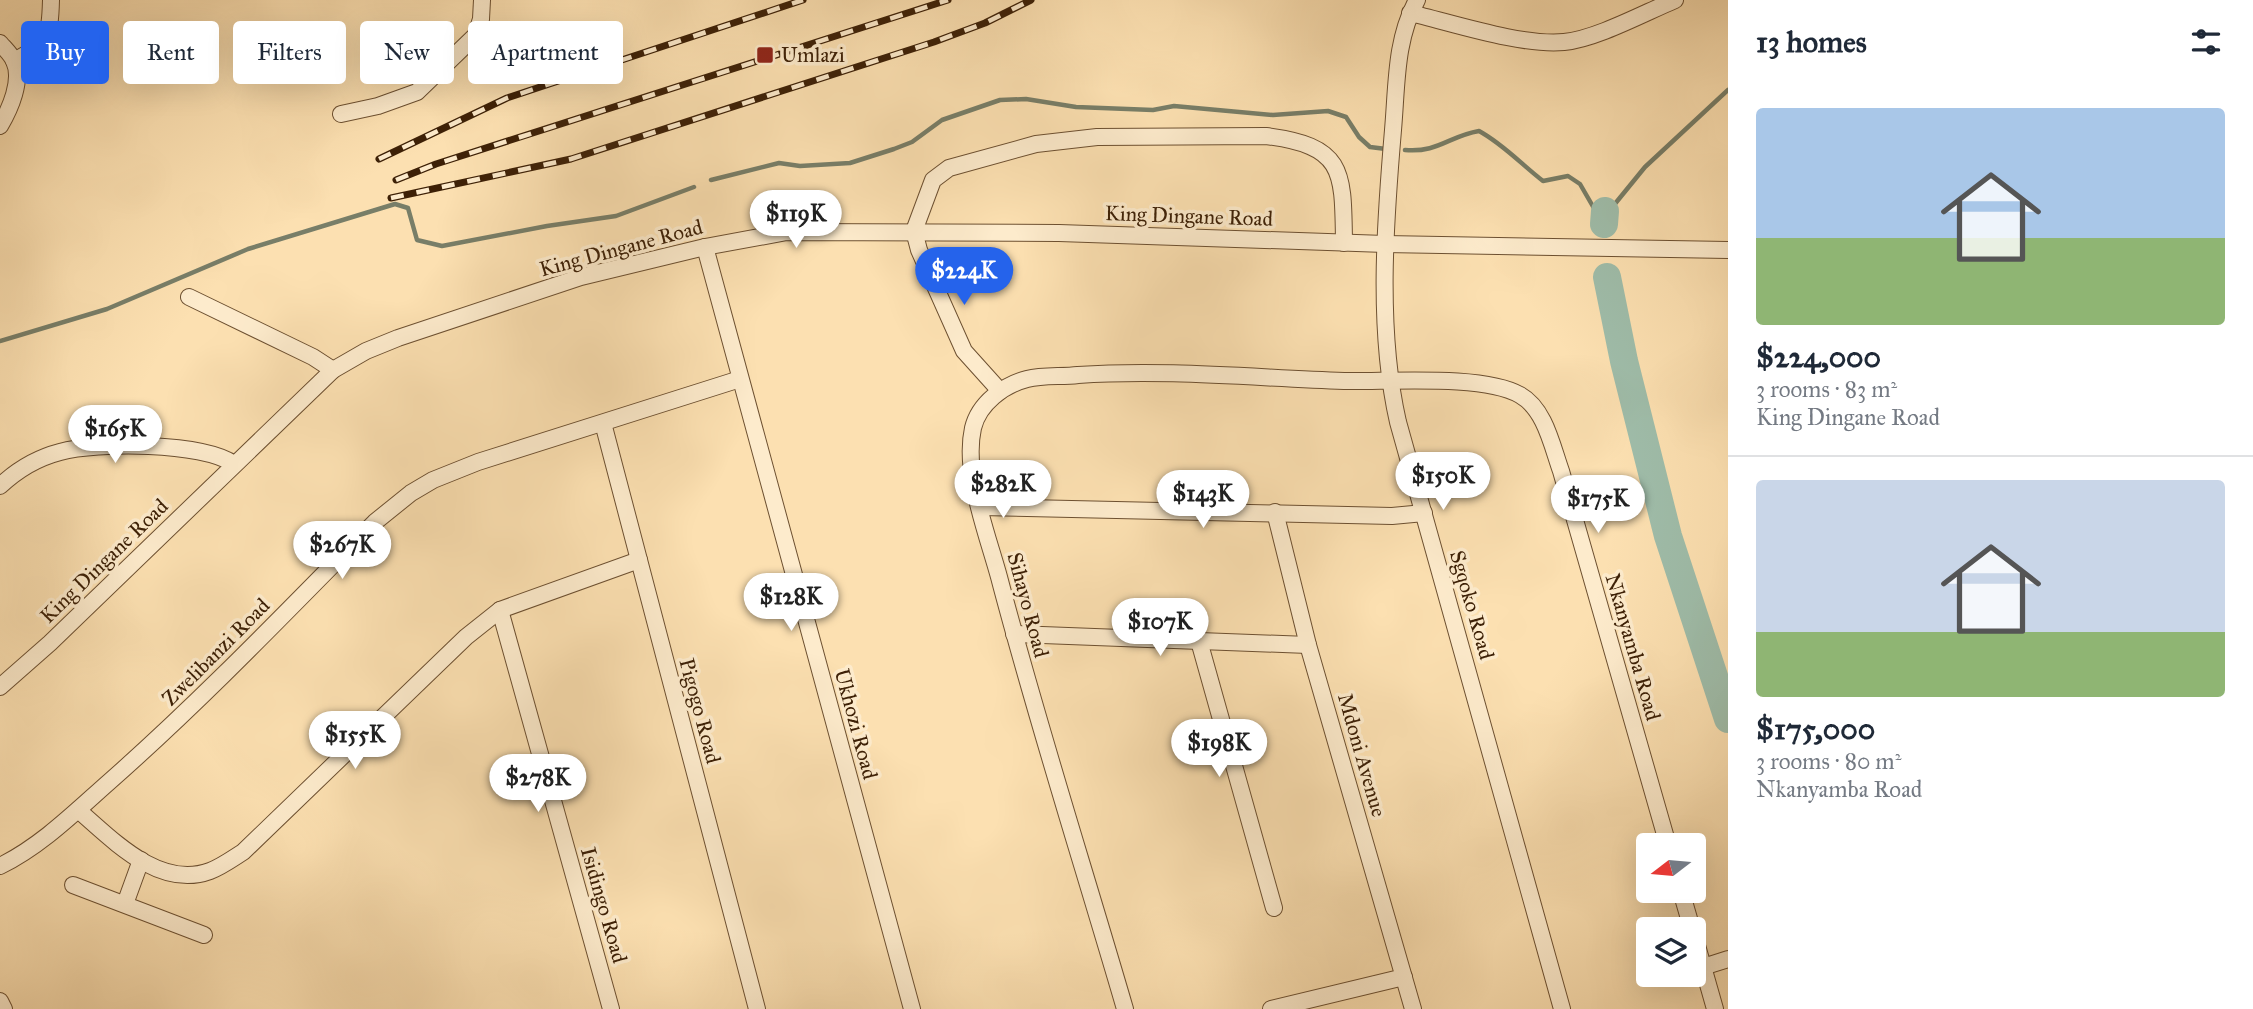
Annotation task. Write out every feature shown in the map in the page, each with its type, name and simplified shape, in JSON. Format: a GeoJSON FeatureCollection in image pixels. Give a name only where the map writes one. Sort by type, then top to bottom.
{"type":"FeatureCollection","features":[{"type":"Feature","properties":{"kind":"street"},"geometry":{"type":"LineString","coordinates":[[14,61],[37,48],[45,39],[51,0]]}},
{"type":"Feature","properties":{"kind":"street"},"geometry":{"type":"LineString","coordinates":[[341,114],[379,106],[417,92],[476,35],[481,19],[482,0]]}},
{"type":"Feature","properties":{"kind":"street"},"geometry":{"type":"LineString","coordinates":[[1413,6],[1534,42],[1566,42],[1596,34],[1675,0]]}},
{"type":"Feature","properties":{"kind":"street","name":"Sgqoko Road"},"geometry":{"type":"LineString","coordinates":[[1413,6],[1400,39],[1385,244],[1389,382],[1562,1009]]}},
{"type":"Feature","properties":{"kind":"street"},"geometry":{"type":"LineString","coordinates":[[0,43],[14,61],[16,82],[14,96],[0,126]]}},
{"type":"Feature","properties":{"kind":"street"},"geometry":{"type":"LineString","coordinates":[[1000,391],[964,351],[919,250],[914,232],[933,180],[949,168],[1036,144],[1097,137],[1266,136],[1293,139],[1322,150],[1336,169],[1344,203],[1345,243]]}},
{"type":"Feature","properties":{"kind":"street","name":"King Dingane Road"},"geometry":{"type":"LineString","coordinates":[[0,687],[50,643],[333,370],[366,351],[398,338],[581,277],[705,247],[787,232],[1059,233],[1345,243],[1728,250]]}},
{"type":"Feature","properties":{"kind":"street","name":"Ukhozi Road"},"geometry":{"type":"LineString","coordinates":[[705,247],[912,1009]]}},
{"type":"Feature","properties":{"kind":"street"},"geometry":{"type":"LineString","coordinates":[[189,297],[313,357],[333,370]]}},
{"type":"Feature","properties":{"kind":"street","name":"Sihayo Road"},"geometry":{"type":"LineString","coordinates":[[1125,1009],[1014,634],[980,507],[972,461],[974,425],[986,404],[1000,391],[1027,379],[1117,373],[1389,382]]}},
{"type":"Feature","properties":{"kind":"street","name":"Zwelibanzi Road"},"geometry":{"type":"LineString","coordinates":[[0,866],[40,842],[157,740],[375,522],[411,492],[478,461],[740,379]]}},
{"type":"Feature","properties":{"kind":"street","name":"Nkanyamba Road"},"geometry":{"type":"LineString","coordinates":[[1389,382],[1447,381],[1510,390],[1531,403],[1540,417],[1561,471],[1665,833]]}},
{"type":"Feature","properties":{"kind":"street","name":"Pigogo Road"},"geometry":{"type":"LineString","coordinates":[[603,423],[757,1009]]}},
{"type":"Feature","properties":{"kind":"street"},"geometry":{"type":"LineString","coordinates":[[0,486],[30,463],[77,448],[111,446],[189,449],[223,457],[234,464]]}},
{"type":"Feature","properties":{"kind":"street"},"geometry":{"type":"LineString","coordinates":[[980,507],[1392,516],[1424,513]]}},
{"type":"Feature","properties":{"kind":"street","name":"Mdoni Avenue"},"geometry":{"type":"LineString","coordinates":[[1275,512],[1308,645],[1413,1009]]}},
{"type":"Feature","properties":{"kind":"street"},"geometry":{"type":"LineString","coordinates":[[78,810],[141,860],[171,873],[209,872],[243,852],[466,636],[500,610],[639,560]]}},
{"type":"Feature","properties":{"kind":"street","name":"Isidingo Road"},"geometry":{"type":"LineString","coordinates":[[500,610],[611,1009]]}},
{"type":"Feature","properties":{"kind":"street"},"geometry":{"type":"LineString","coordinates":[[1014,634],[1308,645]]}},
{"type":"Feature","properties":{"kind":"street"},"geometry":{"type":"LineString","coordinates":[[1199,641],[1274,908]]}},
{"type":"Feature","properties":{"kind":"street"},"geometry":{"type":"LineString","coordinates":[[125,904],[141,860]]}},
{"type":"Feature","properties":{"kind":"street"},"geometry":{"type":"LineString","coordinates":[[73,886],[204,935]]}},
{"type":"Feature","properties":{"kind":"street"},"geometry":{"type":"LineString","coordinates":[[1706,966],[1728,959]]}},
{"type":"Feature","properties":{"kind":"street"},"geometry":{"type":"LineString","coordinates":[[1271,1009],[1404,976]]}},
{"type":"Feature","properties":{"kind":"street"},"geometry":{"type":"LineString","coordinates":[[1706,978],[1715,1009]]}},
{"type":"Feature","properties":{"kind":"street"},"geometry":{"type":"LineString","coordinates":[[0,1001],[4,1009]]}},
{"type":"Feature","properties":{"kind":"waterway"},"geometry":{"type":"LineString","coordinates":[[1405,150],[1435,147],[1479,131],[1543,181],[1568,176],[1580,184],[1595,210],[1605,211],[1614,205],[1645,167],[1728,90]]}},
{"type":"Feature","properties":{"kind":"waterway"},"geometry":{"type":"LineString","coordinates":[[711,180],[779,163],[800,166],[850,163],[912,142],[942,120],[1000,100],[1026,99],[1076,107],[1153,110],[1174,106],[1273,115],[1328,111],[1346,117],[1359,137],[1370,147],[1386,149]]}},
{"type":"Feature","properties":{"kind":"waterway"},"geometry":{"type":"LineString","coordinates":[[0,341],[107,309],[248,249],[395,204],[408,208],[417,240],[442,246],[616,216],[694,187]]}},
{"type":"Feature","properties":{"kind":"waterway"},"geometry":{"type":"LineString","coordinates":[[1604,224],[1605,211]]}},
{"type":"Feature","properties":{"kind":"waterway"},"geometry":{"type":"LineString","coordinates":[[1607,277],[1624,361],[1668,536],[1728,719]]}},
{"type":"Feature","properties":{"kind":"railway"},"geometry":{"type":"LineString","coordinates":[[379,159],[507,98],[803,0]]}},
{"type":"Feature","properties":{"kind":"railway"},"geometry":{"type":"LineString","coordinates":[[396,180],[436,164],[948,0]]}},
{"type":"Feature","properties":{"kind":"railway"},"geometry":{"type":"LineString","coordinates":[[391,198],[571,159],[934,42],[985,23],[1031,0]]}},
{"type":"Feature","properties":{"kind":"place","name":"Umlazi"},"geometry":{"type":"Point","coordinates":[765,55]}}]}
